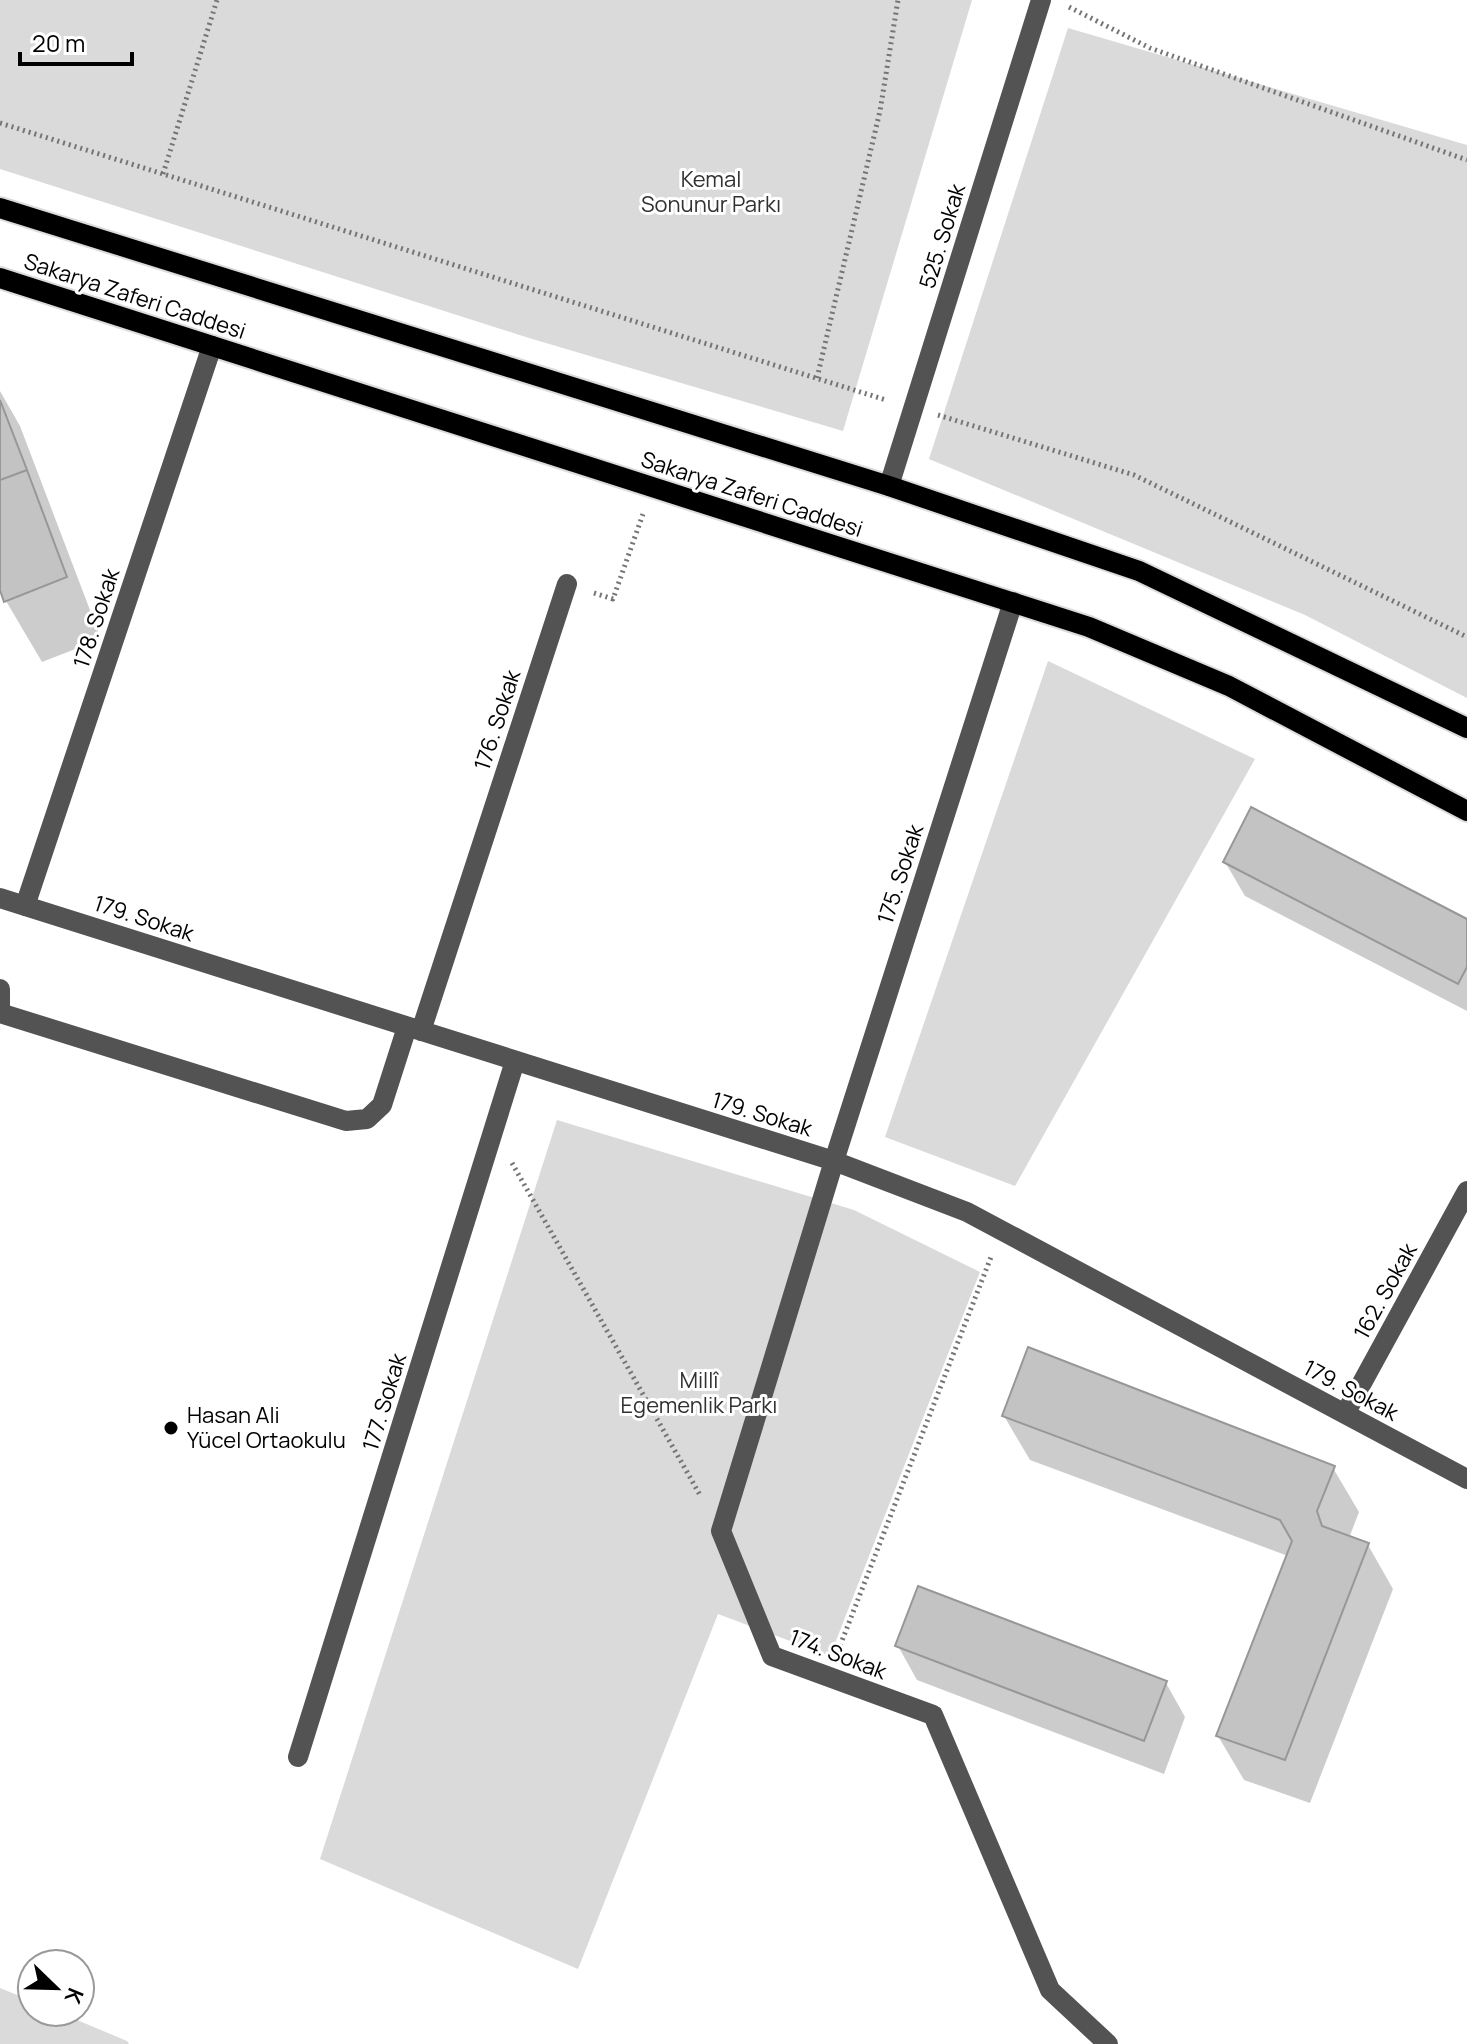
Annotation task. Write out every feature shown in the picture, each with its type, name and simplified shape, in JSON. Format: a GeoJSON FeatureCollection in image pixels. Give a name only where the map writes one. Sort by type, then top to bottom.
{"type":"FeatureCollection","features":[{"type":"Feature","properties":{"kind":"main road","name":"Sakarya Zaferi Caddesi"},"geometry":{"type":"LineString","coordinates":[[0,208],[889,486],[1139,571],[1467,728]]}},
{"type":"Feature","properties":{"kind":"main road","name":"Sakarya Zaferi Caddesi"},"geometry":{"type":"LineString","coordinates":[[0,278],[1089,627],[1229,686],[1467,811]]}},
{"type":"Feature","properties":{"kind":"street","name":"525. Sokak"},"geometry":{"type":"LineString","coordinates":[[889,486],[1041,0]]}},
{"type":"Feature","properties":{"kind":"street","name":"178. Sokak"},"geometry":{"type":"LineString","coordinates":[[25,906],[212,346]]}},
{"type":"Feature","properties":{"kind":"street","name":"176. Sokak"},"geometry":{"type":"LineString","coordinates":[[0,1013],[346,1121],[367,1119],[382,1105],[414,1029],[567,584]]}},
{"type":"Feature","properties":{"kind":"street","name":"175. Sokak"},"geometry":{"type":"LineString","coordinates":[[834,1161],[1013,602]]}},
{"type":"Feature","properties":{"kind":"street","name":"179. Sokak"},"geometry":{"type":"LineString","coordinates":[[0,898],[834,1161],[967,1212],[1467,1479]]}},
{"type":"Feature","properties":{"kind":"street"},"geometry":{"type":"LineString","coordinates":[[0,989],[0,1013]]}},
{"type":"Feature","properties":{"kind":"street","name":"177. Sokak"},"geometry":{"type":"LineString","coordinates":[[298,1757],[515,1061]]}},
{"type":"Feature","properties":{"kind":"street"},"geometry":{"type":"LineString","coordinates":[[721,1531],[834,1161]]}},
{"type":"Feature","properties":{"kind":"street","name":"162. Sokak"},"geometry":{"type":"LineString","coordinates":[[1345,1414],[1467,1191]]}},
{"type":"Feature","properties":{"kind":"street","name":"174. Sokak"},"geometry":{"type":"LineString","coordinates":[[721,1531],[772,1656],[933,1715],[1050,1990],[1108,2044]]}},
{"type":"Feature","properties":{"kind":"path"},"geometry":{"type":"LineString","coordinates":[[163,174],[217,0]]}},
{"type":"Feature","properties":{"kind":"path"},"geometry":{"type":"LineString","coordinates":[[817,378],[880,111],[898,0]]}},
{"type":"Feature","properties":{"kind":"path"},"geometry":{"type":"LineString","coordinates":[[1068,7],[1150,48],[1467,160]]}},
{"type":"Feature","properties":{"kind":"path"},"geometry":{"type":"LineString","coordinates":[[0,123],[1134,475],[1467,637]]}},
{"type":"Feature","properties":{"kind":"path"},"geometry":{"type":"LineString","coordinates":[[567,584],[613,599],[652,487]]}},
{"type":"Feature","properties":{"kind":"path"},"geometry":{"type":"LineString","coordinates":[[494,1130],[721,1531]]}},
{"type":"Feature","properties":{"kind":"path"},"geometry":{"type":"LineString","coordinates":[[828,1676],[1002,1230]]}},
{"type":"Feature","properties":{"kind":"green space","name":"Kemal Sonunur Parkı"},"geometry":{"type":"Polygon","coordinates":[[[0,0],[972,0],[843,431],[529,338],[0,169],[0,0]]]}},
{"type":"Feature","properties":{"kind":"green space"},"geometry":{"type":"Polygon","coordinates":[[[1068,28],[1467,145],[1467,698],[1305,615],[929,459],[1068,28]]]}},
{"type":"Feature","properties":{"kind":"green space"},"geometry":{"type":"Polygon","coordinates":[[[1048,661],[1255,759],[1015,1186],[885,1137],[1048,661]]]}},
{"type":"Feature","properties":{"kind":"green space","name":"Millî Egemenlik Parkı"},"geometry":{"type":"Polygon","coordinates":[[[557,1120],[854,1210],[980,1272],[830,1656],[718,1614],[578,1969],[320,1859],[557,1120]]]}},
{"type":"Feature","properties":{"kind":"green space"},"geometry":{"type":"Polygon","coordinates":[[[0,1988],[16,1994],[16,2028],[96,2028],[129,2044],[0,2044],[0,1988]]]}},
{"type":"Feature","properties":{"kind":"building"},"geometry":{"type":"Polygon","coordinates":[[[0,400],[27,470],[0,480],[0,400]]]}},
{"type":"Feature","properties":{"kind":"building"},"geometry":{"type":"Polygon","coordinates":[[[27,470],[67,577],[4,602],[0,590],[0,480],[27,470]]]}},
{"type":"Feature","properties":{"kind":"building"},"geometry":{"type":"Polygon","coordinates":[[[1251,807],[1467,919],[1467,967],[1458,984],[1223,862],[1251,807]]]}},
{"type":"Feature","properties":{"kind":"building"},"geometry":{"type":"Polygon","coordinates":[[[1028,1347],[1335,1466],[1317,1511],[1322,1526],[1369,1543],[1285,1760],[1216,1736],[1292,1541],[1280,1520],[1002,1416],[1028,1347]]]}},
{"type":"Feature","properties":{"kind":"building"},"geometry":{"type":"Polygon","coordinates":[[[918,1586],[1167,1681],[1144,1741],[895,1646],[918,1586]]]}},
{"type":"Feature","properties":{"kind":"place","name":"Hasan Ali Yücel Ortaokulu"},"geometry":{"type":"Point","coordinates":[171,1428]}}]}
